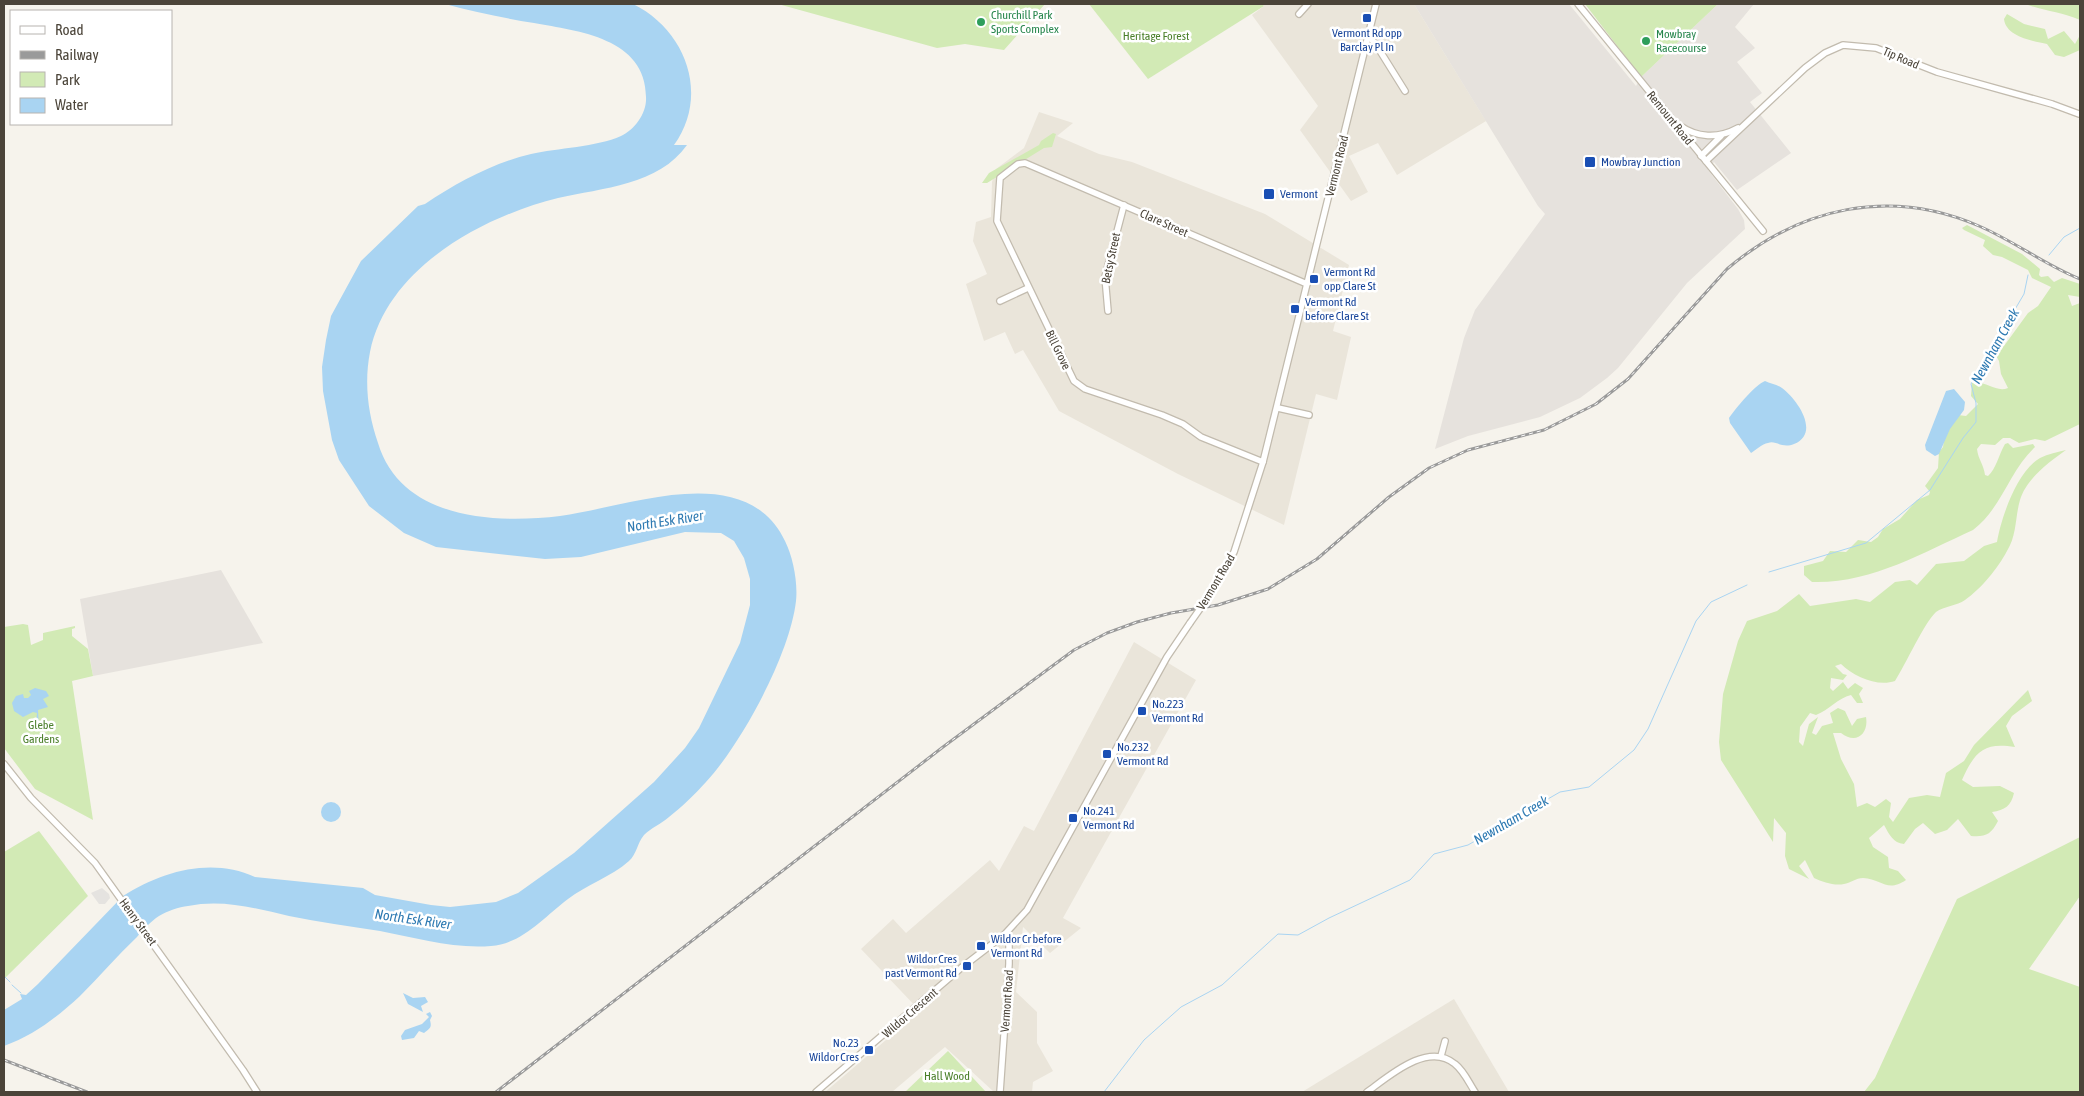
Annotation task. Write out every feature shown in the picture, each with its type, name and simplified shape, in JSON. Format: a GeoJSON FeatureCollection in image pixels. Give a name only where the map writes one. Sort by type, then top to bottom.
{"type":"FeatureCollection","features":[{"type":"Feature","properties":{"kind":"street","name":"Vermont Road"},"geometry":{"type":"LineString","coordinates":[[1000,1092],[1010,956],[1009,946],[1004,935],[1035,897],[1136,713],[1190,623],[1209,596],[1234,552],[1278,408],[1376,4]]}},
{"type":"Feature","properties":{"kind":"street","name":"Remount Road"},"geometry":{"type":"LineString","coordinates":[[1578,4],[1763,231]]}},
{"type":"Feature","properties":{"kind":"street"},"geometry":{"type":"LineString","coordinates":[[1298,14],[1305,5]]}},
{"type":"Feature","properties":{"kind":"street"},"geometry":{"type":"LineString","coordinates":[[1368,36],[1375,43],[1405,91]]}},
{"type":"Feature","properties":{"kind":"street","name":"Tip Road"},"geometry":{"type":"LineString","coordinates":[[1706,162],[1818,58],[1836,48],[1851,44],[1876,48],[1937,72],[2079,114]]}},
{"type":"Feature","properties":{"kind":"street"},"geometry":{"type":"LineString","coordinates":[[1671,120],[1696,134],[1720,137],[1725,143]]}},
{"type":"Feature","properties":{"kind":"street","name":"Tip Road"},"geometry":{"type":"LineString","coordinates":[[1701,156],[1720,137],[1746,123]]}},
{"type":"Feature","properties":{"kind":"street","name":"Clare Street"},"geometry":{"type":"LineString","coordinates":[[1021,162],[1308,284]]}},
{"type":"Feature","properties":{"kind":"street","name":"Bill Grove"},"geometry":{"type":"LineString","coordinates":[[1021,162],[1000,178],[996,215],[998,225],[1070,375],[1079,386],[1168,418],[1201,437],[1263,462]]}},
{"type":"Feature","properties":{"kind":"street","name":"Betsy Street"},"geometry":{"type":"LineString","coordinates":[[1108,311],[1105,277],[1124,206]]}},
{"type":"Feature","properties":{"kind":"street"},"geometry":{"type":"LineString","coordinates":[[1000,301],[1028,288]]}},
{"type":"Feature","properties":{"kind":"street"},"geometry":{"type":"LineString","coordinates":[[1278,408],[1309,415]]}},
{"type":"Feature","properties":{"kind":"street","name":"Henry Street"},"geometry":{"type":"LineString","coordinates":[[4,764],[31,798],[82,848],[104,875],[257,1092]]}},
{"type":"Feature","properties":{"kind":"street","name":"Wildor Crescent"},"geometry":{"type":"LineString","coordinates":[[816,1092],[961,968],[1004,935]]}},
{"type":"Feature","properties":{"kind":"street"},"geometry":{"type":"LineString","coordinates":[[1441,1056],[1445,1041]]}},
{"type":"Feature","properties":{"kind":"street"},"geometry":{"type":"LineString","coordinates":[[1367,1092],[1417,1060],[1427,1056],[1441,1056],[1461,1070],[1475,1092]]}},
{"type":"Feature","properties":{"kind":"shaded area"},"geometry":{"type":"Polygon","coordinates":[[[1262,4],[1414,4],[1486,121],[1397,175],[1378,143],[1349,156],[1368,192],[1351,201],[1300,130],[1318,106],[1252,15],[1264,6],[1262,4]]]}},
{"type":"Feature","properties":{"kind":"shaded area"},"geometry":{"type":"Polygon","coordinates":[[[1414,4],[1569,4],[1636,86],[1641,77],[1718,4],[1754,4],[1735,27],[1755,48],[1737,62],[1762,93],[1750,102],[1791,153],[1737,190],[1714,162],[1708,170],[1738,209],[1744,220],[1745,229],[1687,283],[1618,368],[1607,378],[1580,398],[1540,417],[1468,436],[1435,449],[1464,338],[1475,310],[1545,214],[1538,206],[1414,4]]]}},
{"type":"Feature","properties":{"kind":"shaded area"},"geometry":{"type":"Polygon","coordinates":[[[1039,112],[1073,123],[1057,136],[1099,154],[1132,162],[1265,214],[1349,265],[1333,331],[1351,337],[1337,400],[1316,394],[1284,525],[1178,474],[1059,411],[1023,350],[1015,354],[1005,332],[984,341],[966,284],[987,274],[973,241],[976,222],[991,217],[992,182],[996,169],[1024,148],[1039,112]]]}},
{"type":"Feature","properties":{"kind":"shaded area"},"geometry":{"type":"Polygon","coordinates":[[[221,570],[263,643],[93,676],[80,599],[221,570]]]}},
{"type":"Feature","properties":{"kind":"shaded area"},"geometry":{"type":"Polygon","coordinates":[[[1134,642],[1196,680],[1063,918],[1081,928],[1050,953],[1023,927],[1016,992],[1037,1012],[1037,1043],[1053,1071],[1033,1082],[1032,1092],[994,1092],[945,1047],[892,1092],[825,1092],[920,1011],[861,949],[893,919],[906,933],[990,860],[999,871],[1024,826],[1034,831],[1134,642]]]}},
{"type":"Feature","properties":{"kind":"shaded area"},"geometry":{"type":"Polygon","coordinates":[[[102,888],[109,894],[110,898],[105,904],[99,904],[91,893],[102,888]]]}},
{"type":"Feature","properties":{"kind":"shaded area"},"geometry":{"type":"Polygon","coordinates":[[[1454,999],[1509,1092],[1302,1092],[1454,999]]]}},
{"type":"Feature","properties":{"kind":"green space"},"geometry":{"type":"Polygon","coordinates":[[[778,4],[1045,4],[1004,50],[965,44],[937,48],[778,4]]]}},
{"type":"Feature","properties":{"kind":"green space","name":"Heritage Forest"},"geometry":{"type":"Polygon","coordinates":[[[1089,4],[1262,4],[1264,6],[1148,79],[1089,4]]]}},
{"type":"Feature","properties":{"kind":"green space","name":"Mowbray Racecourse"},"geometry":{"type":"Polygon","coordinates":[[[1585,4],[1718,4],[1641,77],[1585,4]]]}},
{"type":"Feature","properties":{"kind":"green space"},"geometry":{"type":"Polygon","coordinates":[[[2025,4],[2080,4],[2080,20],[2066,15],[2025,4]]]}},
{"type":"Feature","properties":{"kind":"green space"},"geometry":{"type":"Polygon","coordinates":[[[2007,14],[2024,24],[2045,29],[2048,39],[2064,31],[2075,44],[2080,35],[2080,50],[2064,57],[2055,55],[2047,44],[2021,37],[2010,30],[2004,19],[2007,14]]]}},
{"type":"Feature","properties":{"kind":"green space"},"geometry":{"type":"Polygon","coordinates":[[[1053,133],[1056,134],[1052,147],[1044,148],[987,183],[982,183],[989,173],[1039,145],[1041,141],[1053,133]]]}},
{"type":"Feature","properties":{"kind":"green space"},"geometry":{"type":"Polygon","coordinates":[[[1967,225],[2022,254],[2040,269],[2039,275],[2041,277],[2048,276],[2054,282],[2062,278],[2080,284],[2080,297],[2068,295],[2072,306],[2080,303],[2080,424],[2045,441],[2035,439],[2019,443],[2010,438],[2003,438],[1995,445],[1981,444],[1977,449],[1985,475],[1988,476],[2005,444],[2008,443],[2013,448],[2033,444],[2035,447],[2018,467],[1991,511],[1973,530],[1915,557],[1875,572],[1854,578],[1812,582],[1804,575],[1804,566],[1823,561],[1830,551],[1846,552],[1858,540],[1871,542],[1878,537],[1883,529],[1900,519],[1917,500],[1929,495],[1930,492],[1925,486],[1938,468],[1939,452],[1943,447],[1945,433],[1958,415],[1966,416],[1978,404],[1971,396],[1972,383],[1981,383],[1999,389],[2008,388],[2001,374],[1999,361],[1994,352],[1995,349],[2004,346],[2028,313],[2038,306],[2051,287],[2032,278],[2028,270],[2002,257],[1993,255],[1983,246],[1985,240],[1962,228],[1967,225]]]}},
{"type":"Feature","properties":{"kind":"green space"},"geometry":{"type":"Polygon","coordinates":[[[2066,450],[2027,485],[2018,506],[2010,545],[1994,571],[1965,600],[1943,608],[1931,617],[1895,681],[1881,683],[1866,680],[1846,669],[1841,664],[1835,666],[1843,674],[1847,675],[1843,680],[1831,678],[1830,688],[1833,691],[1843,682],[1848,689],[1855,683],[1863,688],[1859,694],[1863,703],[1857,703],[1851,695],[1816,715],[1810,713],[1800,727],[1799,742],[1803,746],[1809,724],[1818,717],[1812,733],[1816,735],[1822,726],[1833,723],[1830,713],[1838,708],[1845,711],[1852,726],[1857,719],[1866,717],[1863,733],[1856,738],[1841,733],[1833,733],[1841,759],[1854,784],[1857,807],[1867,803],[1875,807],[1886,799],[1891,803],[1889,817],[1893,822],[1909,798],[1927,795],[1940,797],[1946,773],[1964,761],[1974,745],[2028,690],[2032,701],[2012,716],[2006,726],[2015,747],[1995,746],[1982,751],[1971,762],[1962,780],[1973,787],[2000,786],[2014,793],[2007,807],[1992,812],[1998,821],[1995,826],[1987,834],[1971,836],[1958,819],[1947,830],[1935,834],[1923,823],[1915,829],[1904,844],[1894,840],[1884,825],[1869,838],[1873,847],[1888,857],[1889,868],[1898,871],[1906,880],[1899,884],[1889,885],[1863,878],[1846,883],[1832,884],[1814,878],[1805,860],[1799,866],[1809,879],[1789,869],[1785,856],[1786,833],[1774,818],[1773,842],[1721,760],[1719,742],[1723,694],[1738,641],[1747,621],[1777,611],[1799,594],[1810,606],[1856,599],[1870,602],[1895,582],[1910,580],[1917,585],[1936,564],[1964,561],[1984,546],[1997,542],[2011,496],[2024,473],[2032,464],[2040,458],[2066,450]]]}},
{"type":"Feature","properties":{"kind":"green space","name":"Glebe Gardens"},"geometry":{"type":"Polygon","coordinates":[[[28,625],[31,645],[43,640],[43,633],[75,626],[72,629],[72,636],[88,649],[93,676],[72,681],[93,820],[35,789],[4,748],[4,627],[28,625]]]}},
{"type":"Feature","properties":{"kind":"green space"},"geometry":{"type":"Polygon","coordinates":[[[39,831],[88,896],[4,979],[4,852],[39,831]]]}},
{"type":"Feature","properties":{"kind":"green space"},"geometry":{"type":"Polygon","coordinates":[[[2080,837],[2080,896],[2029,969],[2080,987],[2080,1092],[1864,1092],[1875,1078],[1957,899],[2080,837]]]}},
{"type":"Feature","properties":{"kind":"green space","name":"Hall Wood"},"geometry":{"type":"Polygon","coordinates":[[[948,1051],[986,1092],[905,1092],[948,1051]]]}},
{"type":"Feature","properties":{"kind":"water","name":"North Esk River"},"geometry":{"type":"Polygon","coordinates":[[[445,4],[633,4],[651,15],[667,30],[679,47],[687,66],[691,85],[690,106],[685,126],[674,145],[687,145],[661,169],[645,177],[629,183],[558,198],[499,218],[470,233],[442,251],[417,271],[396,295],[380,322],[368,364],[367,387],[372,421],[378,443],[390,468],[407,488],[428,502],[452,511],[507,519],[560,516],[651,498],[683,494],[714,494],[743,501],[767,516],[785,541],[794,570],[796,601],[792,622],[774,671],[749,722],[734,745],[706,782],[684,805],[644,835],[634,855],[622,867],[575,894],[532,929],[513,940],[491,946],[463,946],[300,918],[238,905],[213,903],[184,907],[166,912],[153,920],[80,996],[62,1012],[25,1037],[4,1046],[4,1010],[22,999],[20,994],[26,995],[38,984],[123,896],[138,887],[171,874],[205,868],[222,868],[239,871],[255,877],[363,888],[375,895],[450,907],[496,902],[518,893],[574,853],[654,782],[685,748],[699,728],[740,643],[750,605],[750,579],[744,558],[734,541],[721,533],[685,532],[581,557],[545,559],[436,547],[404,533],[369,506],[339,460],[332,440],[323,391],[322,367],[331,316],[361,261],[418,206],[425,204],[450,188],[489,168],[517,158],[541,152],[600,143],[621,136],[639,120],[646,103],[643,77],[635,62],[622,50],[606,41],[589,34],[489,15],[445,4]]]}},
{"type":"Feature","properties":{"kind":"water"},"geometry":{"type":"Polygon","coordinates":[[[1765,381],[1780,387],[1794,400],[1804,416],[1806,432],[1802,439],[1794,444],[1786,446],[1771,442],[1751,453],[1730,423],[1729,418],[1751,392],[1765,381]]]}},
{"type":"Feature","properties":{"kind":"water"},"geometry":{"type":"Polygon","coordinates":[[[1954,389],[1965,402],[1964,410],[1950,429],[1939,454],[1935,456],[1926,450],[1925,445],[1946,391],[1954,389]]]}},
{"type":"Feature","properties":{"kind":"water"},"geometry":{"type":"Polygon","coordinates":[[[35,688],[46,691],[49,696],[43,699],[48,707],[38,710],[39,730],[36,724],[37,713],[33,712],[23,717],[14,711],[12,703],[16,696],[23,694],[24,698],[28,698],[31,695],[29,691],[35,688]]]}},
{"type":"Feature","properties":{"kind":"water"},"geometry":{"type":"Polygon","coordinates":[[[327,802],[335,802],[341,808],[341,816],[335,822],[327,822],[321,816],[321,808],[327,802]]]}},
{"type":"Feature","properties":{"kind":"water"},"geometry":{"type":"Polygon","coordinates":[[[403,993],[413,998],[425,997],[428,1002],[421,1006],[423,1012],[408,1004],[403,993]]]}},
{"type":"Feature","properties":{"kind":"water"},"geometry":{"type":"Polygon","coordinates":[[[430,1012],[432,1016],[429,1029],[424,1033],[419,1031],[414,1038],[402,1040],[401,1036],[405,1030],[422,1024],[429,1017],[426,1014],[430,1012]]]}},
{"type":"Feature","properties":{"kind":"waterway","name":"Newnham Creek"},"geometry":{"type":"LineString","coordinates":[[2049,255],[2064,237],[2080,228]]}},
{"type":"Feature","properties":{"kind":"waterway","name":"Newnham Creek"},"geometry":{"type":"LineString","coordinates":[[1769,572],[1866,543],[1930,490],[1963,438],[1976,422],[1976,403],[1971,384],[2024,294],[2028,275]]}},
{"type":"Feature","properties":{"kind":"waterway","name":"Newnham Creek"},"geometry":{"type":"LineString","coordinates":[[1104,1092],[1144,1040],[1181,1007],[1222,985],[1278,934],[1298,935],[1329,918],[1410,880],[1434,854],[1468,845],[1560,792],[1589,787],[1634,750],[1648,729],[1696,621],[1711,602],[1747,585]]}},
{"type":"Feature","properties":{"kind":"waterway"},"geometry":{"type":"LineString","coordinates":[[4,976],[10,982]]}},
{"type":"Feature","properties":{"kind":"waterway"},"geometry":{"type":"LineString","coordinates":[[12,985],[21,993]]}},
{"type":"Feature","properties":{"kind":"railway"},"geometry":{"type":"LineString","coordinates":[[496,1092],[943,747],[1074,650],[1107,633],[1137,622],[1171,613],[1218,605],[1268,589],[1317,559],[1389,497],[1429,468],[1468,450],[1544,430],[1596,404],[1628,379],[1727,269],[1755,248],[1785,231],[1815,218],[1847,210],[1879,206],[1912,208],[1946,214],[1979,226],[2080,279]]}},
{"type":"Feature","properties":{"kind":"railway"},"geometry":{"type":"LineString","coordinates":[[4,1060],[87,1092]]}},
{"type":"Feature","properties":{"kind":"place","name":"Vermont Rd opp Barclay Pl In"},"geometry":{"type":"Point","coordinates":[1367,18]}},
{"type":"Feature","properties":{"kind":"place","name":"Churchill Park Sports Complex"},"geometry":{"type":"Point","coordinates":[981,22]}},
{"type":"Feature","properties":{"kind":"place","name":"Mowbray Racecourse"},"geometry":{"type":"Point","coordinates":[1646,41]}},
{"type":"Feature","properties":{"kind":"place","name":"Mowbray Junction"},"geometry":{"type":"Point","coordinates":[1590,162]}},
{"type":"Feature","properties":{"kind":"place","name":"Vermont"},"geometry":{"type":"Point","coordinates":[1269,194]}},
{"type":"Feature","properties":{"kind":"place","name":"Vermont Rd opp Clare St"},"geometry":{"type":"Point","coordinates":[1314,279]}},
{"type":"Feature","properties":{"kind":"place","name":"Vermont Rd before Clare St"},"geometry":{"type":"Point","coordinates":[1295,309]}},
{"type":"Feature","properties":{"kind":"place","name":"No.223 Vermont Rd"},"geometry":{"type":"Point","coordinates":[1142,711]}},
{"type":"Feature","properties":{"kind":"place","name":"No.232 Vermont Rd"},"geometry":{"type":"Point","coordinates":[1107,754]}},
{"type":"Feature","properties":{"kind":"place","name":"No.241 Vermont Rd"},"geometry":{"type":"Point","coordinates":[1073,818]}},
{"type":"Feature","properties":{"kind":"place","name":"Wildor Cr before Vermont Rd"},"geometry":{"type":"Point","coordinates":[981,946]}},
{"type":"Feature","properties":{"kind":"place","name":"Wildor Cres past Vermont Rd"},"geometry":{"type":"Point","coordinates":[967,966]}},
{"type":"Feature","properties":{"kind":"place","name":"No.23 Wildor Cres"},"geometry":{"type":"Point","coordinates":[869,1050]}}]}
